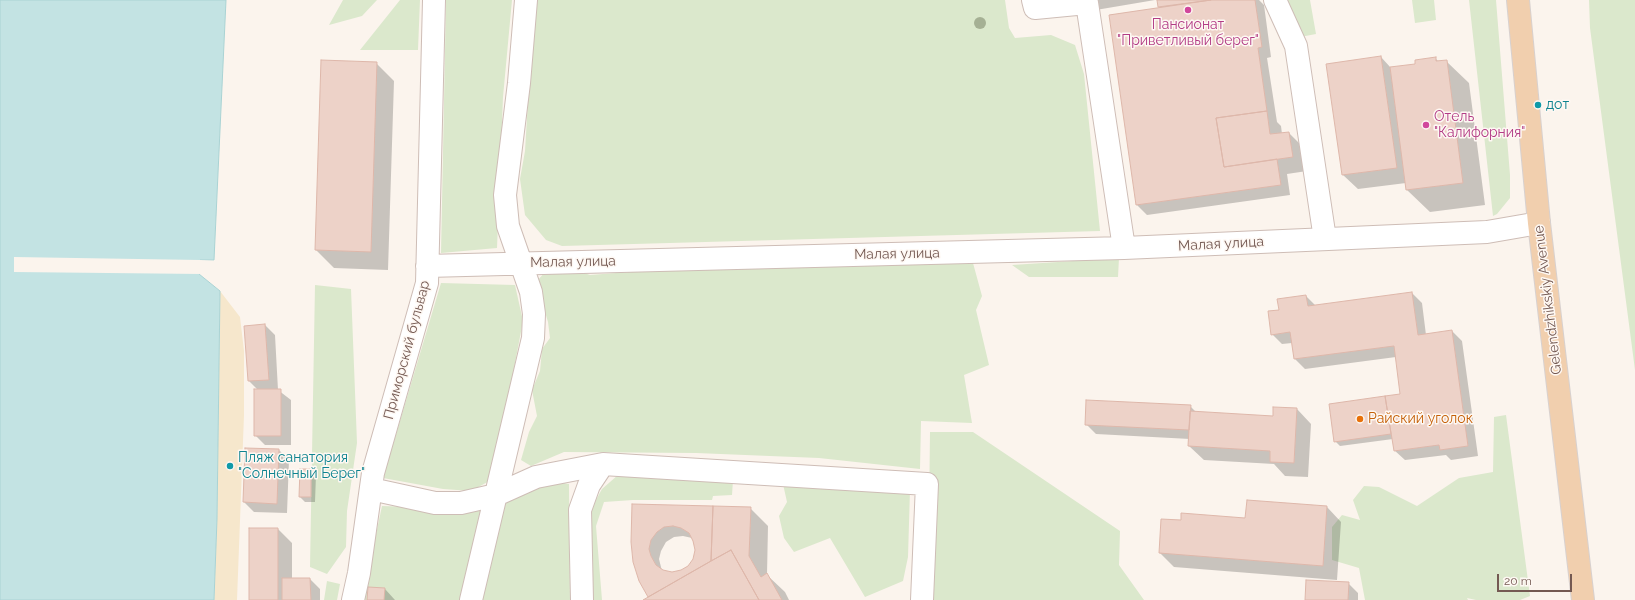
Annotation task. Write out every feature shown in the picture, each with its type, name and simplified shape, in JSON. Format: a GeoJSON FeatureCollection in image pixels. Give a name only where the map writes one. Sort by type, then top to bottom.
{"type":"FeatureCollection","features":[{"type":"Feature","properties":{"kind":"main road","name":"Gelendzhikskiy Avenue"},"geometry":{"type":"LineString","coordinates":[[1518,0],[1539,223],[1583,600]]}},
{"type":"Feature","properties":{"kind":"street","name":"Приморский бульвар"},"geometry":{"type":"LineString","coordinates":[[353,600],[359,573],[373,473],[426,283],[434,0]]}},
{"type":"Feature","properties":{"kind":"street","name":"Малая улица"},"geometry":{"type":"LineString","coordinates":[[526,0],[519,83],[505,195],[508,226],[521,263],[1124,248],[1487,232],[1539,223]]}},
{"type":"Feature","properties":{"kind":"street"},"geometry":{"type":"LineString","coordinates":[[1033,0],[1034,8],[1087,3],[1124,248]]}},
{"type":"Feature","properties":{"kind":"street"},"geometry":{"type":"LineString","coordinates":[[1275,0],[1296,46],[1325,239]]}},
{"type":"Feature","properties":{"kind":"street"},"geometry":{"type":"LineString","coordinates":[[427,266],[521,263],[531,292],[534,314],[533,338],[471,600]]}},
{"type":"Feature","properties":{"kind":"street"},"geometry":{"type":"LineString","coordinates":[[582,600],[580,510],[589,485],[603,464]]}},
{"type":"Feature","properties":{"kind":"street"},"geometry":{"type":"LineString","coordinates":[[371,489],[435,503],[461,503],[496,495],[536,477],[603,464],[927,484],[922,600]]}},
{"type":"Feature","properties":{"kind":"green space"},"geometry":{"type":"Polygon","coordinates":[[[343,0],[377,0],[362,16],[329,25],[343,0]]]}},
{"type":"Feature","properties":{"kind":"green space"},"geometry":{"type":"Polygon","coordinates":[[[400,0],[420,0],[418,50],[360,50],[400,0]]]}},
{"type":"Feature","properties":{"kind":"green space"},"geometry":{"type":"Polygon","coordinates":[[[446,0],[512,0],[503,97],[497,248],[441,253],[446,0]]]}},
{"type":"Feature","properties":{"kind":"green space"},"geometry":{"type":"Polygon","coordinates":[[[534,0],[1005,0],[1009,28],[1015,38],[1051,35],[1075,45],[1084,74],[1100,231],[562,246],[546,240],[525,215],[520,179],[525,151],[534,0]]]}},
{"type":"Feature","properties":{"kind":"green space"},"geometry":{"type":"Polygon","coordinates":[[[1285,0],[1310,0],[1316,34],[1300,37],[1285,0]]]}},
{"type":"Feature","properties":{"kind":"green space"},"geometry":{"type":"Polygon","coordinates":[[[1412,0],[1434,0],[1436,20],[1415,23],[1412,0]]]}},
{"type":"Feature","properties":{"kind":"green space"},"geometry":{"type":"Polygon","coordinates":[[[1469,0],[1496,0],[1510,175],[1510,198],[1497,214],[1493,216],[1469,0]]]}},
{"type":"Feature","properties":{"kind":"green space"},"geometry":{"type":"Polygon","coordinates":[[[1589,0],[1635,0],[1635,370],[1590,28],[1589,0]]]}},
{"type":"Feature","properties":{"kind":"green space"},"geometry":{"type":"Polygon","coordinates":[[[1119,258],[1118,277],[1029,277],[1012,265],[1119,258]]]}},
{"type":"Feature","properties":{"kind":"green space"},"geometry":{"type":"Polygon","coordinates":[[[973,263],[982,296],[976,310],[989,365],[964,375],[972,423],[921,421],[920,469],[819,458],[696,453],[564,452],[531,466],[521,460],[529,432],[537,416],[532,390],[540,371],[542,349],[550,338],[548,322],[536,282],[548,269],[570,268],[590,275],[655,270],[973,263]]]}},
{"type":"Feature","properties":{"kind":"green space"},"geometry":{"type":"Polygon","coordinates":[[[441,283],[515,285],[523,321],[493,479],[471,491],[443,489],[383,478],[441,283]]]}},
{"type":"Feature","properties":{"kind":"green space"},"geometry":{"type":"Polygon","coordinates":[[[315,285],[351,289],[357,443],[347,511],[346,547],[327,574],[310,567],[315,285]]]}},
{"type":"Feature","properties":{"kind":"green space"},"geometry":{"type":"Polygon","coordinates":[[[1506,415],[1530,596],[1520,600],[1476,600],[1467,598],[1468,600],[1365,600],[1359,568],[1332,560],[1332,527],[1342,515],[1360,520],[1353,500],[1364,486],[1379,487],[1417,506],[1459,478],[1493,472],[1494,417],[1506,415]]]}},
{"type":"Feature","properties":{"kind":"green space"},"geometry":{"type":"Polygon","coordinates":[[[930,432],[973,432],[1120,531],[1119,565],[1144,600],[928,600],[930,432]]]}},
{"type":"Feature","properties":{"kind":"green space"},"geometry":{"type":"Polygon","coordinates":[[[618,475],[733,480],[732,495],[713,496],[712,500],[633,500],[604,502],[596,526],[602,600],[589,600],[587,522],[592,507],[602,489],[618,475]]]}},
{"type":"Feature","properties":{"kind":"green space"},"geometry":{"type":"Polygon","coordinates":[[[549,481],[569,484],[570,600],[481,600],[503,498],[549,481]]]}},
{"type":"Feature","properties":{"kind":"green space"},"geometry":{"type":"Polygon","coordinates":[[[783,484],[910,490],[908,557],[903,581],[865,597],[830,538],[794,552],[784,538],[779,516],[787,502],[783,484]]]}},
{"type":"Feature","properties":{"kind":"green space"},"geometry":{"type":"Polygon","coordinates":[[[382,506],[412,507],[448,515],[484,508],[462,600],[362,600],[382,506]]]}},
{"type":"Feature","properties":{"kind":"green space"},"geometry":{"type":"Polygon","coordinates":[[[327,581],[340,584],[337,600],[324,600],[327,581]]]}},
{"type":"Feature","properties":{"kind":"sand","name":"Пляж санатория \"Солнечный Берег\""},"geometry":{"type":"Polygon","coordinates":[[[220,291],[240,317],[244,351],[244,415],[237,600],[214,600],[217,519],[220,291]]]}},
{"type":"Feature","properties":{"kind":"water"},"geometry":{"type":"Polygon","coordinates":[[[0,0],[226,0],[214,260],[200,260],[199,274],[220,291],[217,519],[214,600],[0,600],[0,0]]]}},
{"type":"Feature","properties":{"kind":"pier"},"geometry":{"type":"Polygon","coordinates":[[[14,257],[216,261],[202,262],[202,274],[14,272],[14,257]]]}},
{"type":"Feature","properties":{"kind":"building"},"geometry":{"type":"Polygon","coordinates":[[[1157,0],[1211,0],[1158,7],[1157,0]]]}},
{"type":"Feature","properties":{"kind":"building"},"geometry":{"type":"Polygon","coordinates":[[[1211,0],[1255,0],[1262,47],[1258,48],[1267,111],[1216,118],[1224,167],[1277,159],[1281,185],[1136,205],[1109,15],[1211,0]]]}},
{"type":"Feature","properties":{"kind":"building"},"geometry":{"type":"Polygon","coordinates":[[[1381,56],[1397,168],[1342,175],[1326,64],[1381,56]]]}},
{"type":"Feature","properties":{"kind":"building","name":"Отель \"Калифорния\""},"geometry":{"type":"Polygon","coordinates":[[[1436,57],[1436,61],[1447,60],[1463,183],[1406,190],[1390,67],[1415,64],[1415,60],[1436,57]]]}},
{"type":"Feature","properties":{"kind":"building"},"geometry":{"type":"Polygon","coordinates":[[[321,60],[377,62],[371,252],[315,250],[321,60]]]}},
{"type":"Feature","properties":{"kind":"building"},"geometry":{"type":"Polygon","coordinates":[[[1267,111],[1270,134],[1289,132],[1293,157],[1224,167],[1216,118],[1267,111]]]}},
{"type":"Feature","properties":{"kind":"building"},"geometry":{"type":"Polygon","coordinates":[[[1412,292],[1418,335],[1452,330],[1468,446],[1440,450],[1439,445],[1394,451],[1385,396],[1400,394],[1394,346],[1294,359],[1290,332],[1271,335],[1268,311],[1279,310],[1277,299],[1306,295],[1308,306],[1412,292]]]}},
{"type":"Feature","properties":{"kind":"building"},"geometry":{"type":"Polygon","coordinates":[[[265,324],[269,380],[248,381],[244,326],[265,324]]]}},
{"type":"Feature","properties":{"kind":"building"},"geometry":{"type":"Polygon","coordinates":[[[254,389],[281,389],[281,436],[254,436],[254,389]]]}},
{"type":"Feature","properties":{"kind":"building","name":"Райский уголок"},"geometry":{"type":"Polygon","coordinates":[[[1385,396],[1391,434],[1334,442],[1329,404],[1385,396]]]}},
{"type":"Feature","properties":{"kind":"building"},"geometry":{"type":"Polygon","coordinates":[[[1086,400],[1191,405],[1189,430],[1085,425],[1086,400]]]}},
{"type":"Feature","properties":{"kind":"building"},"geometry":{"type":"Polygon","coordinates":[[[1273,407],[1297,408],[1294,463],[1270,462],[1270,451],[1188,446],[1190,411],[1273,416],[1273,407]]]}},
{"type":"Feature","properties":{"kind":"building"},"geometry":{"type":"Polygon","coordinates":[[[245,448],[279,449],[277,504],[243,502],[245,448]]]}},
{"type":"Feature","properties":{"kind":"building"},"geometry":{"type":"Polygon","coordinates":[[[300,469],[311,469],[311,497],[299,497],[300,469]]]}},
{"type":"Feature","properties":{"kind":"building"},"geometry":{"type":"Polygon","coordinates":[[[1247,500],[1327,506],[1323,566],[1159,553],[1161,519],[1181,520],[1181,513],[1245,518],[1247,500]]]}},
{"type":"Feature","properties":{"kind":"building"},"geometry":{"type":"Polygon","coordinates":[[[632,504],[713,506],[711,561],[648,597],[639,581],[633,562],[631,542],[632,504]],[[673,526],[664,527],[657,532],[651,540],[649,549],[651,556],[656,565],[663,570],[672,572],[681,570],[688,566],[693,559],[695,550],[693,541],[689,533],[681,528],[673,526]]]}},
{"type":"Feature","properties":{"kind":"building"},"geometry":{"type":"Polygon","coordinates":[[[713,506],[751,507],[749,556],[761,577],[767,573],[782,600],[759,600],[731,550],[711,561],[713,506]]]}},
{"type":"Feature","properties":{"kind":"building"},"geometry":{"type":"Polygon","coordinates":[[[249,528],[278,528],[278,600],[249,600],[249,528]]]}},
{"type":"Feature","properties":{"kind":"building"},"geometry":{"type":"Polygon","coordinates":[[[731,550],[759,600],[643,600],[711,561],[731,550]]]}},
{"type":"Feature","properties":{"kind":"building"},"geometry":{"type":"Polygon","coordinates":[[[282,578],[310,578],[311,600],[282,600],[282,578]]]}},
{"type":"Feature","properties":{"kind":"building"},"geometry":{"type":"Polygon","coordinates":[[[1306,580],[1349,582],[1348,600],[1305,600],[1306,580]]]}},
{"type":"Feature","properties":{"kind":"building"},"geometry":{"type":"Polygon","coordinates":[[[368,587],[385,588],[384,600],[367,600],[368,587]]]}},
{"type":"Feature","properties":{"kind":"place","name":"Пансионат \"Приветливый берег\""},"geometry":{"type":"Point","coordinates":[1188,10]}},
{"type":"Feature","properties":{"kind":"place","name":"дот"},"geometry":{"type":"Point","coordinates":[1538,105]}},
{"type":"Feature","properties":{"kind":"place","name":"Отель \"Калифорния\""},"geometry":{"type":"Point","coordinates":[1426,125]}},
{"type":"Feature","properties":{"kind":"place","name":"Райский уголок"},"geometry":{"type":"Point","coordinates":[1360,419]}},
{"type":"Feature","properties":{"kind":"place","name":"Пляж санатория \"Солнечный Берег\""},"geometry":{"type":"Point","coordinates":[230,466]}}]}
